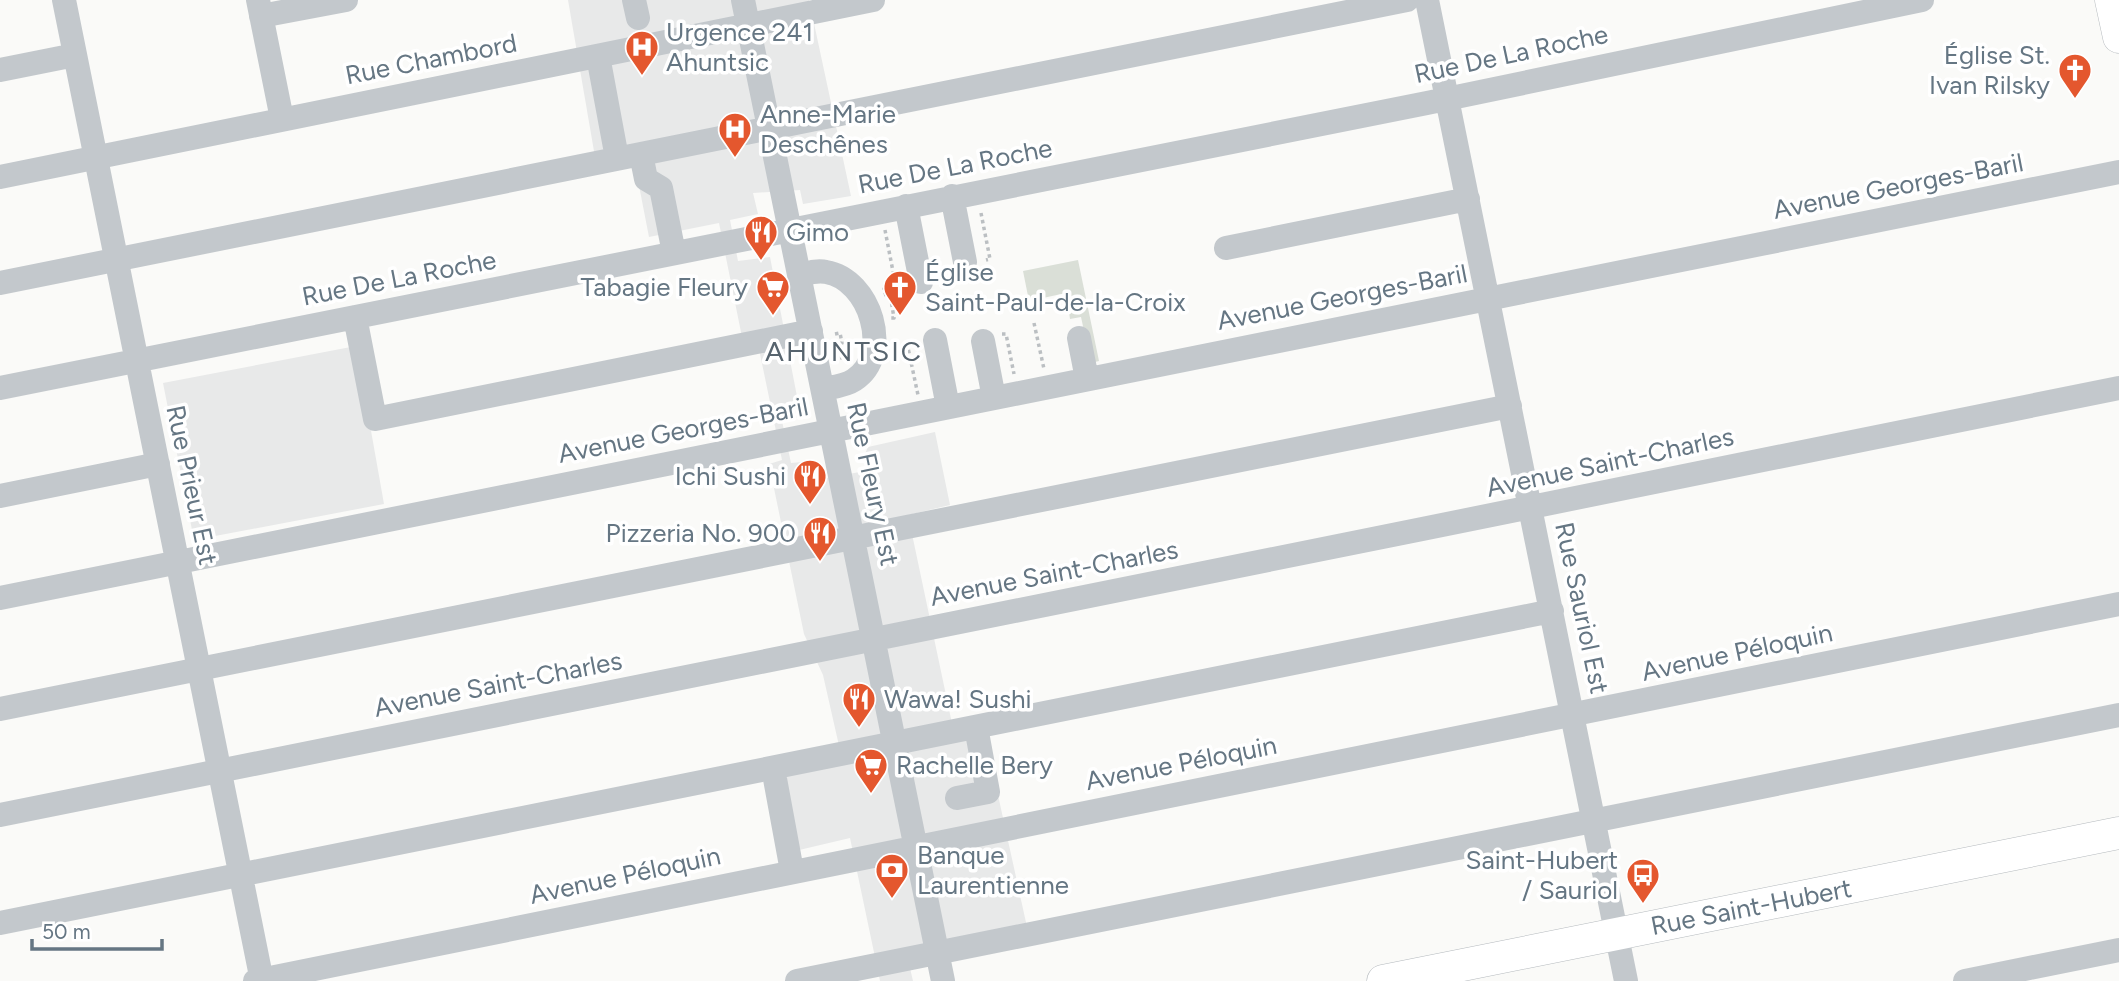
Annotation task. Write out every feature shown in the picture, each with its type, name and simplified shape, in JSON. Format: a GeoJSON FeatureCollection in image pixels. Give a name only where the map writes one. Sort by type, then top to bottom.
{"type":"FeatureCollection","features":[{"type":"Feature","properties":{"kind":"main road"},"geometry":{"type":"LineString","coordinates":[[2111,0],[2119,37]]}},
{"type":"Feature","properties":{"kind":"main road","name":"Rue Saint-Hubert"},"geometry":{"type":"LineString","coordinates":[[1382,981],[2119,833]]}},
{"type":"Feature","properties":{"kind":"street","name":"Rue Prieur Est"},"geometry":{"type":"LineString","coordinates":[[64,0],[220,770],[260,981]]}},
{"type":"Feature","properties":{"kind":"street"},"geometry":{"type":"LineString","coordinates":[[282,119],[260,8],[346,0]]}},
{"type":"Feature","properties":{"kind":"street","name":"Rue Fleury Est"},"geometry":{"type":"LineString","coordinates":[[743,0],[799,275],[823,333],[823,389],[943,981]]}},
{"type":"Feature","properties":{"kind":"street","name":"Rue Chambord"},"geometry":{"type":"LineString","coordinates":[[0,177],[873,0]]}},
{"type":"Feature","properties":{"kind":"street"},"geometry":{"type":"LineString","coordinates":[[0,283],[1407,0]]}},
{"type":"Feature","properties":{"kind":"street","name":"Rue Sauriol Est"},"geometry":{"type":"LineString","coordinates":[[1427,0],[1626,981]]}},
{"type":"Feature","properties":{"kind":"street","name":"Rue De La Roche"},"geometry":{"type":"LineString","coordinates":[[0,388],[1448,98],[1922,0]]}},
{"type":"Feature","properties":{"kind":"street"},"geometry":{"type":"LineString","coordinates":[[0,70],[75,55]]}},
{"type":"Feature","properties":{"kind":"street"},"geometry":{"type":"LineString","coordinates":[[598,57],[617,158]]}},
{"type":"Feature","properties":{"kind":"street"},"geometry":{"type":"LineString","coordinates":[[641,154],[646,179],[661,188],[674,253]]}},
{"type":"Feature","properties":{"kind":"street","name":"Avenue Georges-Baril"},"geometry":{"type":"LineString","coordinates":[[0,598],[2119,172]]}},
{"type":"Feature","properties":{"kind":"street"},"geometry":{"type":"LineString","coordinates":[[952,197],[965,262]]}},
{"type":"Feature","properties":{"kind":"street"},"geometry":{"type":"LineString","coordinates":[[1226,248],[1468,199]]}},
{"type":"Feature","properties":{"kind":"street"},"geometry":{"type":"LineString","coordinates":[[906,206],[921,282]]}},
{"type":"Feature","properties":{"kind":"street"},"geometry":{"type":"LineString","coordinates":[[799,275],[827,272],[847,281],[865,301],[872,322],[874,345],[862,372],[850,383],[823,389]]}},
{"type":"Feature","properties":{"kind":"street"},"geometry":{"type":"LineString","coordinates":[[355,317],[375,419],[823,333]]}},
{"type":"Feature","properties":{"kind":"street"},"geometry":{"type":"LineString","coordinates":[[994,337],[994,398]]}},
{"type":"Feature","properties":{"kind":"street"},"geometry":{"type":"LineString","coordinates":[[1079,338],[1087,379]]}},
{"type":"Feature","properties":{"kind":"street"},"geometry":{"type":"LineString","coordinates":[[935,340],[948,407]]}},
{"type":"Feature","properties":{"kind":"street","name":"Avenue Saint-Charles"},"geometry":{"type":"LineString","coordinates":[[0,815],[2119,388]]}},
{"type":"Feature","properties":{"kind":"street"},"geometry":{"type":"LineString","coordinates":[[0,709],[1510,406]]}},
{"type":"Feature","properties":{"kind":"street"},"geometry":{"type":"LineString","coordinates":[[0,496],[158,464]]}},
{"type":"Feature","properties":{"kind":"street","name":"Avenue Péloquin"},"geometry":{"type":"LineString","coordinates":[[260,981],[2119,604]]}},
{"type":"Feature","properties":{"kind":"street"},"geometry":{"type":"LineString","coordinates":[[0,923],[1552,611]]}},
{"type":"Feature","properties":{"kind":"street"},"geometry":{"type":"LineString","coordinates":[[797,981],[2119,715]]}},
{"type":"Feature","properties":{"kind":"street"},"geometry":{"type":"LineString","coordinates":[[957,798],[988,792],[975,727]]}},
{"type":"Feature","properties":{"kind":"street"},"geometry":{"type":"LineString","coordinates":[[772,768],[792,871]]}},
{"type":"Feature","properties":{"kind":"street"},"geometry":{"type":"LineString","coordinates":[[1965,981],[2119,950]]}},
{"type":"Feature","properties":{"kind":"path"},"geometry":{"type":"LineString","coordinates":[[980,207],[990,259]]}},
{"type":"Feature","properties":{"kind":"path"},"geometry":{"type":"LineString","coordinates":[[884,227],[896,287]]}},
{"type":"Feature","properties":{"kind":"path"},"geometry":{"type":"LineString","coordinates":[[1034,323],[1045,374]]}},
{"type":"Feature","properties":{"kind":"path"},"geometry":{"type":"LineString","coordinates":[[1037,331],[1043,330]]}},
{"type":"Feature","properties":{"kind":"path"},"geometry":{"type":"LineString","coordinates":[[823,333],[840,333],[842,343],[837,344]]}},
{"type":"Feature","properties":{"kind":"path"},"geometry":{"type":"LineString","coordinates":[[994,337],[1015,380]]}},
{"type":"Feature","properties":{"kind":"path"},"geometry":{"type":"LineString","coordinates":[[907,342],[919,400]]}},
{"type":"Feature","properties":{"kind":"shaded area"},"geometry":{"type":"Polygon","coordinates":[[[568,0],[809,0],[851,196],[803,204],[800,190],[753,193],[758,214],[730,220],[738,261],[770,257],[801,417],[782,421],[791,463],[813,461],[816,480],[865,471],[864,456],[868,447],[935,432],[950,505],[908,515],[954,733],[983,727],[1027,927],[906,951],[913,981],[880,981],[850,838],[778,855],[763,773],[842,759],[823,675],[804,634],[769,464],[782,460],[759,349],[745,352],[719,223],[649,237],[634,160],[595,157],[568,0]]]}},
{"type":"Feature","properties":{"kind":"shaded area"},"geometry":{"type":"Polygon","coordinates":[[[1078,260],[1099,361],[1091,363],[1081,317],[1070,319],[1066,293],[1029,301],[1023,271],[1078,260]]]}},
{"type":"Feature","properties":{"kind":"shaded area"},"geometry":{"type":"Polygon","coordinates":[[[356,346],[384,504],[194,540],[163,383],[356,346]]]}},
{"type":"Feature","properties":{"kind":"place","name":"Urgence 241 Ahuntsic"},"geometry":{"type":"Point","coordinates":[642,77]}},
{"type":"Feature","properties":{"kind":"place","name":"Église St. Ivan Rilsky"},"geometry":{"type":"Point","coordinates":[2075,100]}},
{"type":"Feature","properties":{"kind":"place","name":"Anne-Marie Deschênes"},"geometry":{"type":"Point","coordinates":[735,159]}},
{"type":"Feature","properties":{"kind":"place","name":"Gimo"},"geometry":{"type":"Point","coordinates":[761,262]}},
{"type":"Feature","properties":{"kind":"place","name":"Tabagie Fleury"},"geometry":{"type":"Point","coordinates":[773,317]}},
{"type":"Feature","properties":{"kind":"place","name":"Église Saint-Paul-de-la-Croix"},"geometry":{"type":"Point","coordinates":[900,317]}},
{"type":"Feature","properties":{"kind":"place","name":"Ichi Sushi"},"geometry":{"type":"Point","coordinates":[810,506]}},
{"type":"Feature","properties":{"kind":"place","name":"Pizzeria No. 900"},"geometry":{"type":"Point","coordinates":[820,563]}},
{"type":"Feature","properties":{"kind":"place","name":"Wawa! Sushi"},"geometry":{"type":"Point","coordinates":[859,729]}},
{"type":"Feature","properties":{"kind":"place","name":"Rachelle Bery"},"geometry":{"type":"Point","coordinates":[871,795]}},
{"type":"Feature","properties":{"kind":"place","name":"Banque Laurentienne"},"geometry":{"type":"Point","coordinates":[892,900]}},
{"type":"Feature","properties":{"kind":"place","name":"Saint-Hubert / Sauriol"},"geometry":{"type":"Point","coordinates":[1643,905]}},
{"type":"Feature","properties":{"kind":"district","name":"AHUNTSIC"},"geometry":{"type":"Point","coordinates":[844,351]}}]}
